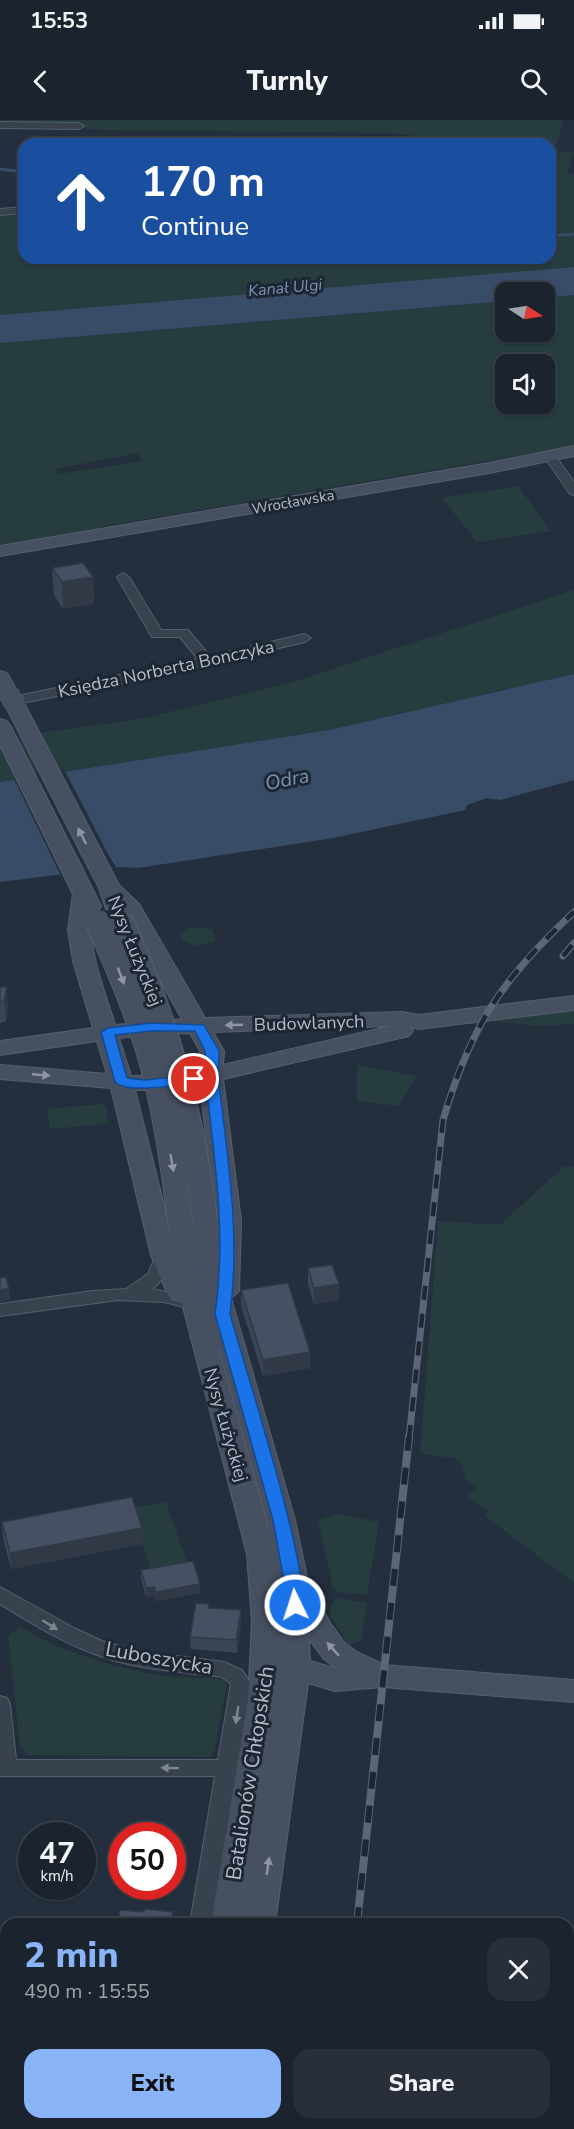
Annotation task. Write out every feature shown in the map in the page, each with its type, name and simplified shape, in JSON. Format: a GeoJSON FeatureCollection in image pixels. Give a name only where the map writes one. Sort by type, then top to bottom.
{"type":"FeatureCollection","features":[{"type":"Feature","properties":{"kind":"main road","name":"Wrocławska"},"geometry":{"type":"LineString","coordinates":[[4,549],[318,498],[574,451]]}},
{"type":"Feature","properties":{"kind":"main road","name":"Nysy Łużyckiej"},"geometry":{"type":"LineString","coordinates":[[13,694],[28,731],[114,908],[130,998],[151,1062],[168,1139],[193,1224],[185,1264],[212,1324],[281,1520],[294,1582],[295,1667]]}},
{"type":"Feature","properties":{"kind":"main road","name":"Nysy Łużyckiej"},"geometry":{"type":"LineString","coordinates":[[3,732],[84,893],[114,908]]}},
{"type":"Feature","properties":{"kind":"main road"},"geometry":{"type":"LineString","coordinates":[[84,893],[79,930],[84,961],[108,1032],[164,1256],[184,1300],[212,1324],[227,1280],[228,1221],[211,1075],[212,1051],[199,1027],[114,908]]}},
{"type":"Feature","properties":{"kind":"main road","name":"Budowlanych"},"geometry":{"type":"LineString","coordinates":[[0,1048],[151,1027],[402,1019],[419,1022],[574,1003]]}},
{"type":"Feature","properties":{"kind":"main road","name":"Budowlanych"},"geometry":{"type":"LineString","coordinates":[[0,1072],[121,1082],[168,1083],[404,1030],[419,1022]]}},
{"type":"Feature","properties":{"kind":"main road","name":"Nysy Łużyckiej"},"geometry":{"type":"LineString","coordinates":[[212,1324],[261,1554],[267,1622]]}},
{"type":"Feature","properties":{"kind":"main road"},"geometry":{"type":"LineString","coordinates":[[294,1582],[331,1650],[358,1668],[383,1676]]}},
{"type":"Feature","properties":{"kind":"main road"},"geometry":{"type":"LineString","coordinates":[[267,1622],[277,1652],[283,1660],[295,1667],[335,1680],[383,1676],[574,1690]]}},
{"type":"Feature","properties":{"kind":"main road","name":"Batalionów Chłopskich"},"geometry":{"type":"LineString","coordinates":[[228,1918],[263,1702],[267,1622]]}},
{"type":"Feature","properties":{"kind":"main road","name":"Batalionów Chłopskich"},"geometry":{"type":"LineString","coordinates":[[260,1918],[295,1667]]}},
{"type":"Feature","properties":{"kind":"main road"},"geometry":{"type":"LineString","coordinates":[[288,1728],[301,1692],[307,1685],[323,1677]]}},
{"type":"Feature","properties":{"kind":"street"},"geometry":{"type":"LineString","coordinates":[[0,125],[79,126]]}},
{"type":"Feature","properties":{"kind":"street"},"geometry":{"type":"LineString","coordinates":[[0,212],[18,210]]}},
{"type":"Feature","properties":{"kind":"street"},"geometry":{"type":"LineString","coordinates":[[550,456],[574,491]]}},
{"type":"Feature","properties":{"kind":"street"},"geometry":{"type":"LineString","coordinates":[[123,577],[157,634],[183,633],[207,661]]}},
{"type":"Feature","properties":{"kind":"street","name":"Księdza Norberta Bonczyka"},"geometry":{"type":"LineString","coordinates":[[13,694],[207,661],[305,638]]}},
{"type":"Feature","properties":{"kind":"street"},"geometry":{"type":"LineString","coordinates":[[130,1293],[156,1278],[163,1265],[164,1256]]}},
{"type":"Feature","properties":{"kind":"street"},"geometry":{"type":"LineString","coordinates":[[0,1310],[130,1293],[168,1295],[184,1300]]}},
{"type":"Feature","properties":{"kind":"street","name":"Luboszycka"},"geometry":{"type":"LineString","coordinates":[[0,1594],[57,1629],[111,1652],[159,1662],[224,1670],[234,1674],[242,1684],[228,1768]]}},
{"type":"Feature","properties":{"kind":"street"},"geometry":{"type":"LineString","coordinates":[[0,1704],[3,1768],[228,1768],[202,1918]]}},
{"type":"Feature","properties":{"kind":"green space"},"geometry":{"type":"Polygon","coordinates":[[[0,120],[564,120],[556,144],[556,138],[413,138],[411,135],[393,133],[103,130],[0,120]]]}},
{"type":"Feature","properties":{"kind":"green space"},"geometry":{"type":"Polygon","coordinates":[[[574,152],[567,173],[574,174],[574,267],[0,315],[0,212],[18,210],[18,264],[556,264],[556,153],[574,152]]]}},
{"type":"Feature","properties":{"kind":"green space"},"geometry":{"type":"Polygon","coordinates":[[[574,295],[574,446],[0,546],[0,343],[495,302],[495,342],[555,342],[555,297],[574,295]],[[137,453],[56,469],[59,474],[142,461],[137,453]]]}},
{"type":"Feature","properties":{"kind":"green space"},"geometry":{"type":"Polygon","coordinates":[[[518,486],[551,531],[477,542],[442,498],[518,486]]]}},
{"type":"Feature","properties":{"kind":"green space"},"geometry":{"type":"Polygon","coordinates":[[[574,590],[574,674],[329,730],[0,782],[0,731],[3,738],[140,719],[290,683],[574,590]]]}},
{"type":"Feature","properties":{"kind":"green space"},"geometry":{"type":"Polygon","coordinates":[[[201,927],[212,930],[214,941],[198,946],[182,941],[180,934],[188,928],[201,927]]]}},
{"type":"Feature","properties":{"kind":"green space"},"geometry":{"type":"Polygon","coordinates":[[[574,1003],[574,1024],[540,1026],[490,1021],[496,1012],[574,1003]]]}},
{"type":"Feature","properties":{"kind":"green space"},"geometry":{"type":"Polygon","coordinates":[[[357,1065],[416,1076],[399,1106],[357,1101],[357,1065]]]}},
{"type":"Feature","properties":{"kind":"green space"},"geometry":{"type":"Polygon","coordinates":[[[103,1104],[106,1107],[108,1124],[50,1129],[47,1109],[103,1104]]]}},
{"type":"Feature","properties":{"kind":"green space"},"geometry":{"type":"Polygon","coordinates":[[[574,1166],[574,1583],[484,1515],[489,1511],[467,1496],[477,1488],[462,1477],[466,1474],[461,1470],[464,1467],[455,1458],[420,1454],[438,1221],[500,1225],[563,1167],[574,1166]]]}},
{"type":"Feature","properties":{"kind":"green space"},"geometry":{"type":"Polygon","coordinates":[[[166,1502],[190,1570],[153,1577],[131,1508],[166,1502]]]}},
{"type":"Feature","properties":{"kind":"green space"},"geometry":{"type":"Polygon","coordinates":[[[337,1514],[379,1522],[367,1595],[339,1592],[333,1588],[318,1520],[337,1514]]]}},
{"type":"Feature","properties":{"kind":"green space"},"geometry":{"type":"Polygon","coordinates":[[[338,1598],[367,1603],[361,1641],[349,1645],[330,1616],[330,1606],[338,1598]]]}},
{"type":"Feature","properties":{"kind":"green space"},"geometry":{"type":"Polygon","coordinates":[[[20,1627],[70,1651],[123,1668],[167,1676],[223,1680],[227,1684],[214,1751],[210,1757],[28,1755],[20,1747],[8,1635],[20,1627]]]}},
{"type":"Feature","properties":{"kind":"water"},"geometry":{"type":"Polygon","coordinates":[[[574,267],[574,295],[555,297],[555,282],[495,282],[495,302],[0,343],[0,315],[574,267]]]}},
{"type":"Feature","properties":{"kind":"water","name":"Odra"},"geometry":{"type":"Polygon","coordinates":[[[574,674],[574,780],[500,800],[487,798],[467,805],[465,810],[333,838],[138,868],[120,867],[0,882],[0,782],[329,730],[574,674]]]}},
{"type":"Feature","properties":{"kind":"pier"},"geometry":{"type":"Polygon","coordinates":[[[64,769],[118,870],[87,874],[72,846],[86,874],[62,878],[13,777],[64,769]]]}},
{"type":"Feature","properties":{"kind":"building"},"geometry":{"type":"Polygon","coordinates":[[[83,563],[93,577],[62,582],[52,568],[83,563]]]}},
{"type":"Feature","properties":{"kind":"building"},"geometry":{"type":"Polygon","coordinates":[[[0,987],[7,987],[4,1001],[0,1002],[0,987]]]}},
{"type":"Feature","properties":{"kind":"building"},"geometry":{"type":"Polygon","coordinates":[[[332,1265],[339,1284],[314,1288],[308,1268],[332,1265]]]}},
{"type":"Feature","properties":{"kind":"building"},"geometry":{"type":"Polygon","coordinates":[[[6,1277],[9,1288],[0,1290],[0,1278],[6,1277]]]}},
{"type":"Feature","properties":{"kind":"building"},"geometry":{"type":"Polygon","coordinates":[[[288,1283],[310,1352],[263,1360],[241,1290],[288,1283]]]}},
{"type":"Feature","properties":{"kind":"building"},"geometry":{"type":"Polygon","coordinates":[[[132,1497],[142,1528],[10,1553],[2,1522],[132,1497]]]}},
{"type":"Feature","properties":{"kind":"building"},"geometry":{"type":"Polygon","coordinates":[[[193,1561],[200,1584],[156,1592],[154,1587],[146,1588],[141,1570],[193,1561]]]}},
{"type":"Feature","properties":{"kind":"building"},"geometry":{"type":"Polygon","coordinates":[[[196,1603],[209,1604],[208,1608],[241,1610],[236,1640],[190,1637],[196,1603]]]}},
{"type":"Feature","properties":{"kind":"building"},"geometry":{"type":"Polygon","coordinates":[[[145,1909],[173,1912],[172,1918],[118,1918],[120,1910],[144,1912],[145,1909]]]}},
{"type":"Feature","properties":{"kind":"waterway"},"geometry":{"type":"LineString","coordinates":[[0,169],[18,171]]}},
{"type":"Feature","properties":{"kind":"waterway"},"geometry":{"type":"LineString","coordinates":[[556,236],[574,234]]}},
{"type":"Feature","properties":{"kind":"railway"},"geometry":{"type":"LineString","coordinates":[[409,1439],[443,1120],[465,1057],[492,1005],[527,959],[574,912]]}},
{"type":"Feature","properties":{"kind":"railway"},"geometry":{"type":"LineString","coordinates":[[563,956],[574,943]]}},
{"type":"Feature","properties":{"kind":"railway"},"geometry":{"type":"LineString","coordinates":[[358,1918],[409,1437]]}},
{"type":"Feature","properties":{"kind":"route"},"geometry":{"type":"LineString","coordinates":[[194,1079],[145,1084],[121,1082],[108,1032],[151,1027],[199,1027],[212,1051],[211,1075],[228,1221],[227,1280],[222,1314],[281,1520],[294,1582],[295,1605]]}},
{"type":"Feature","properties":{"kind":"water label","name":"Kanał Ulgi"},"geometry":{"type":"Point","coordinates":[285,287]}}]}
